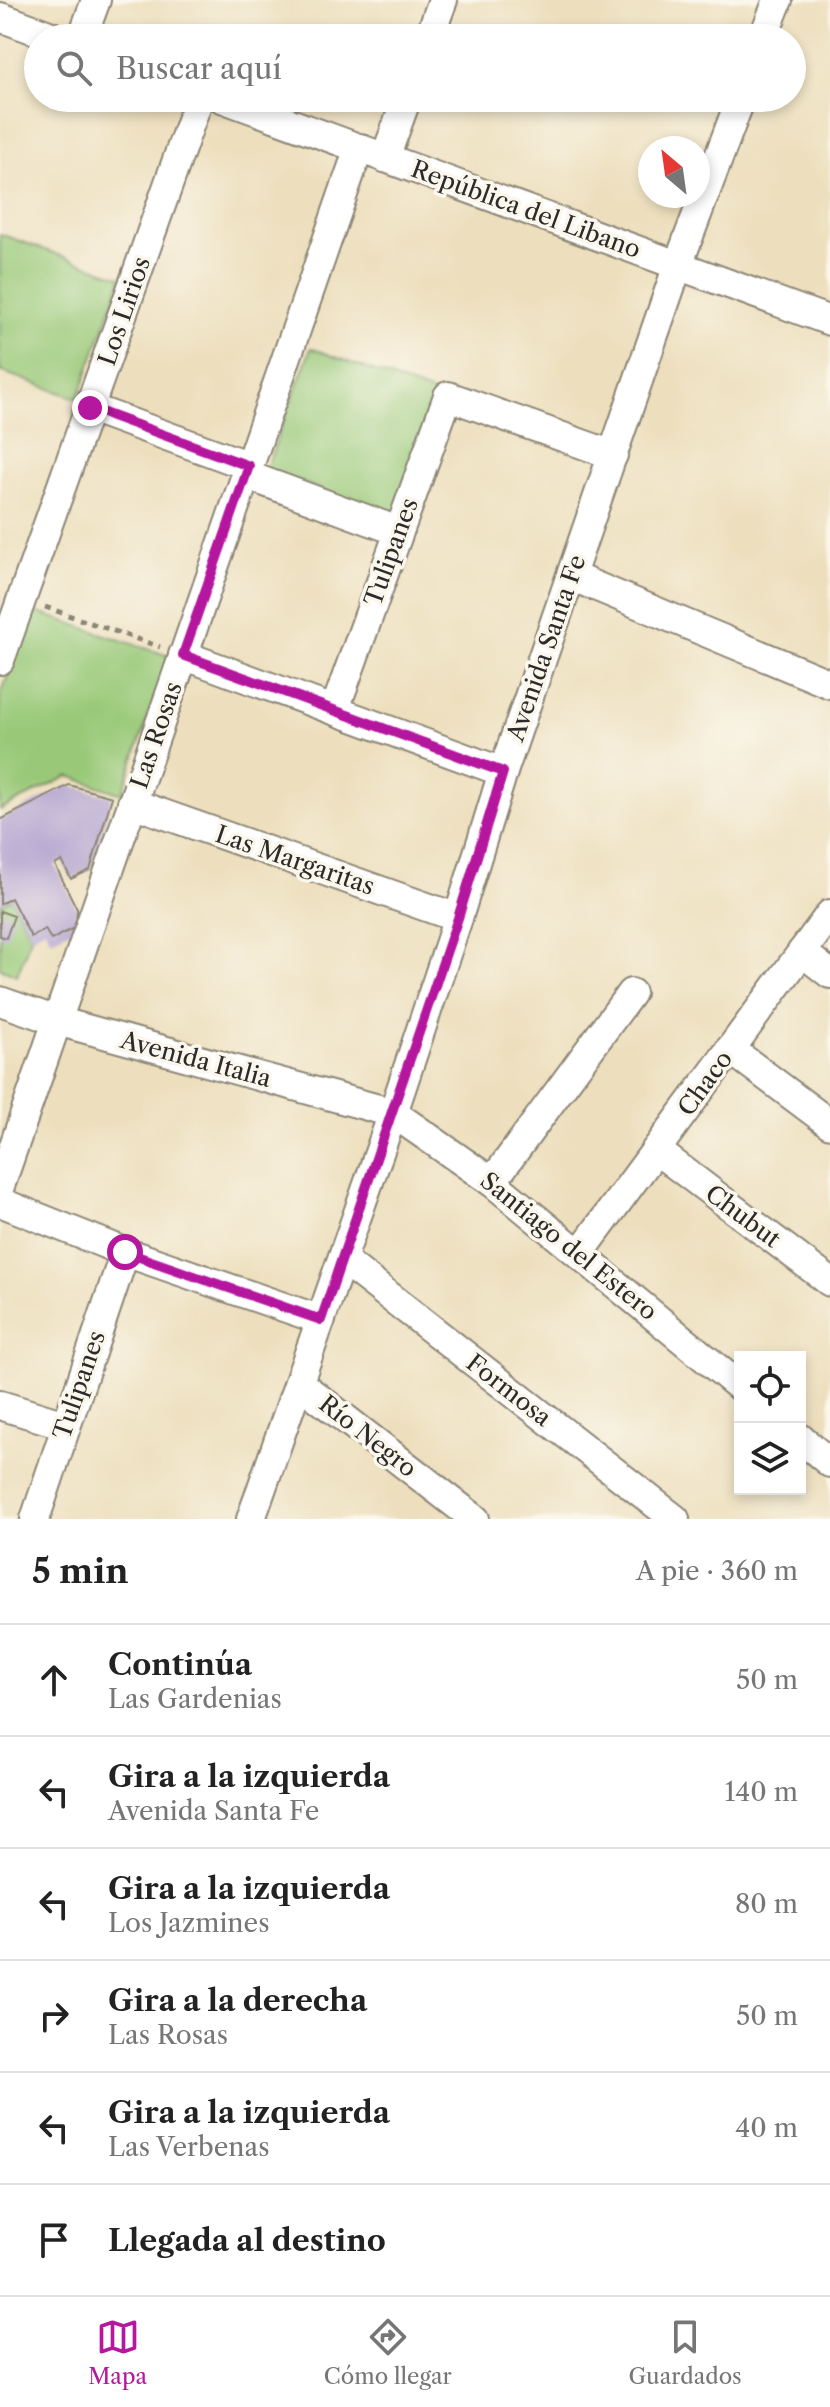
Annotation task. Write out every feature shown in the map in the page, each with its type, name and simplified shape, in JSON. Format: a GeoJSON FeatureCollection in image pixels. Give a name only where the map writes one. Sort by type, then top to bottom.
{"type":"FeatureCollection","features":[{"type":"Feature","properties":{"kind":"street"},"geometry":{"type":"LineString","coordinates":[[87,24],[96,0]]}},
{"type":"Feature","properties":{"kind":"street"},"geometry":{"type":"LineString","coordinates":[[434,24],[443,0]]}},
{"type":"Feature","properties":{"kind":"street"},"geometry":{"type":"LineString","coordinates":[[769,24],[778,0]]}},
{"type":"Feature","properties":{"kind":"street"},"geometry":{"type":"LineString","coordinates":[[0,17],[24,26]]}},
{"type":"Feature","properties":{"kind":"street","name":"Los Lirios"},"geometry":{"type":"LineString","coordinates":[[0,660],[11,595],[90,408],[194,112]]}},
{"type":"Feature","properties":{"kind":"street","name":"República del Libano"},"geometry":{"type":"LineString","coordinates":[[260,112],[830,321]]}},
{"type":"Feature","properties":{"kind":"street","name":"Las Rosas"},"geometry":{"type":"LineString","coordinates":[[0,1186],[248,470],[372,153],[398,112]]}},
{"type":"Feature","properties":{"kind":"street","name":"Avenida Santa Fe"},"geometry":{"type":"LineString","coordinates":[[251,1519],[393,1113],[503,772],[678,265],[736,112]]}},
{"type":"Feature","properties":{"kind":"street","name":"Tulipanes"},"geometry":{"type":"LineString","coordinates":[[335,709],[448,396],[613,455]]}},
{"type":"Feature","properties":{"kind":"street"},"geometry":{"type":"LineString","coordinates":[[90,408],[398,531]]}},
{"type":"Feature","properties":{"kind":"street"},"geometry":{"type":"LineString","coordinates":[[571,576],[830,684]]}},
{"type":"Feature","properties":{"kind":"street"},"geometry":{"type":"LineString","coordinates":[[183,655],[503,772]]}},
{"type":"Feature","properties":{"kind":"street","name":"Las Margaritas"},"geometry":{"type":"LineString","coordinates":[[132,803],[458,918]]}},
{"type":"Feature","properties":{"kind":"street","name":"Chaco"},"geometry":{"type":"LineString","coordinates":[[580,1253],[830,914]]}},
{"type":"Feature","properties":{"kind":"street"},"geometry":{"type":"LineString","coordinates":[[802,952],[830,974]]}},
{"type":"Feature","properties":{"kind":"street"},"geometry":{"type":"LineString","coordinates":[[492,1182],[631,993]]}},
{"type":"Feature","properties":{"kind":"street","name":"Avenida Italia"},"geometry":{"type":"LineString","coordinates":[[0,1001],[57,1021],[393,1113]]}},
{"type":"Feature","properties":{"kind":"street"},"geometry":{"type":"LineString","coordinates":[[730,1049],[830,1124]]}},
{"type":"Feature","properties":{"kind":"street","name":"Santiago del Estero"},"geometry":{"type":"LineString","coordinates":[[393,1113],[492,1182],[734,1382]]}},
{"type":"Feature","properties":{"kind":"street","name":"Chubut"},"geometry":{"type":"LineString","coordinates":[[656,1150],[830,1282]]}},
{"type":"Feature","properties":{"kind":"street"},"geometry":{"type":"LineString","coordinates":[[0,1202],[125,1252],[321,1320]]}},
{"type":"Feature","properties":{"kind":"street","name":"Tulipanes"},"geometry":{"type":"LineString","coordinates":[[35,1519],[125,1252]]}},
{"type":"Feature","properties":{"kind":"street","name":"Formosa"},"geometry":{"type":"LineString","coordinates":[[343,1260],[675,1519]]}},
{"type":"Feature","properties":{"kind":"street","name":"Río Negro"},"geometry":{"type":"LineString","coordinates":[[299,1383],[475,1519]]}},
{"type":"Feature","properties":{"kind":"street"},"geometry":{"type":"LineString","coordinates":[[0,1405],[65,1425]]}},
{"type":"Feature","properties":{"kind":"street"},"geometry":{"type":"LineString","coordinates":[[806,1443],[830,1463]]}},
{"type":"Feature","properties":{"kind":"path"},"geometry":{"type":"LineString","coordinates":[[11,595],[183,655]]}},
{"type":"Feature","properties":{"kind":"green space"},"geometry":{"type":"Polygon","coordinates":[[[0,234],[122,277],[78,399],[0,371],[0,234]]]}},
{"type":"Feature","properties":{"kind":"green space"},"geometry":{"type":"Polygon","coordinates":[[[311,348],[441,396],[395,517],[266,469],[311,348]]]}},
{"type":"Feature","properties":{"kind":"green space"},"geometry":{"type":"Polygon","coordinates":[[[30,610],[169,656],[122,794],[69,776],[0,810],[0,698],[30,610]]]}},
{"type":"Feature","properties":{"kind":"green space"},"geometry":{"type":"Polygon","coordinates":[[[11,898],[31,937],[17,975],[0,968],[0,904],[11,898]]]}},
{"type":"Feature","properties":{"kind":"building"},"geometry":{"type":"Polygon","coordinates":[[[69,785],[112,797],[90,870],[71,879],[62,861],[55,865],[77,909],[76,927],[51,940],[45,929],[31,937],[11,898],[0,904],[0,820],[69,785]]]}},
{"type":"Feature","properties":{"kind":"building"},"geometry":{"type":"Polygon","coordinates":[[[0,911],[14,916],[6,938],[0,936],[0,911]]]}},
{"type":"Feature","properties":{"kind":"route"},"geometry":{"type":"LineString","coordinates":[[90,408],[249,466],[183,655],[503,772],[458,918],[321,1320],[125,1252]]}}]}
